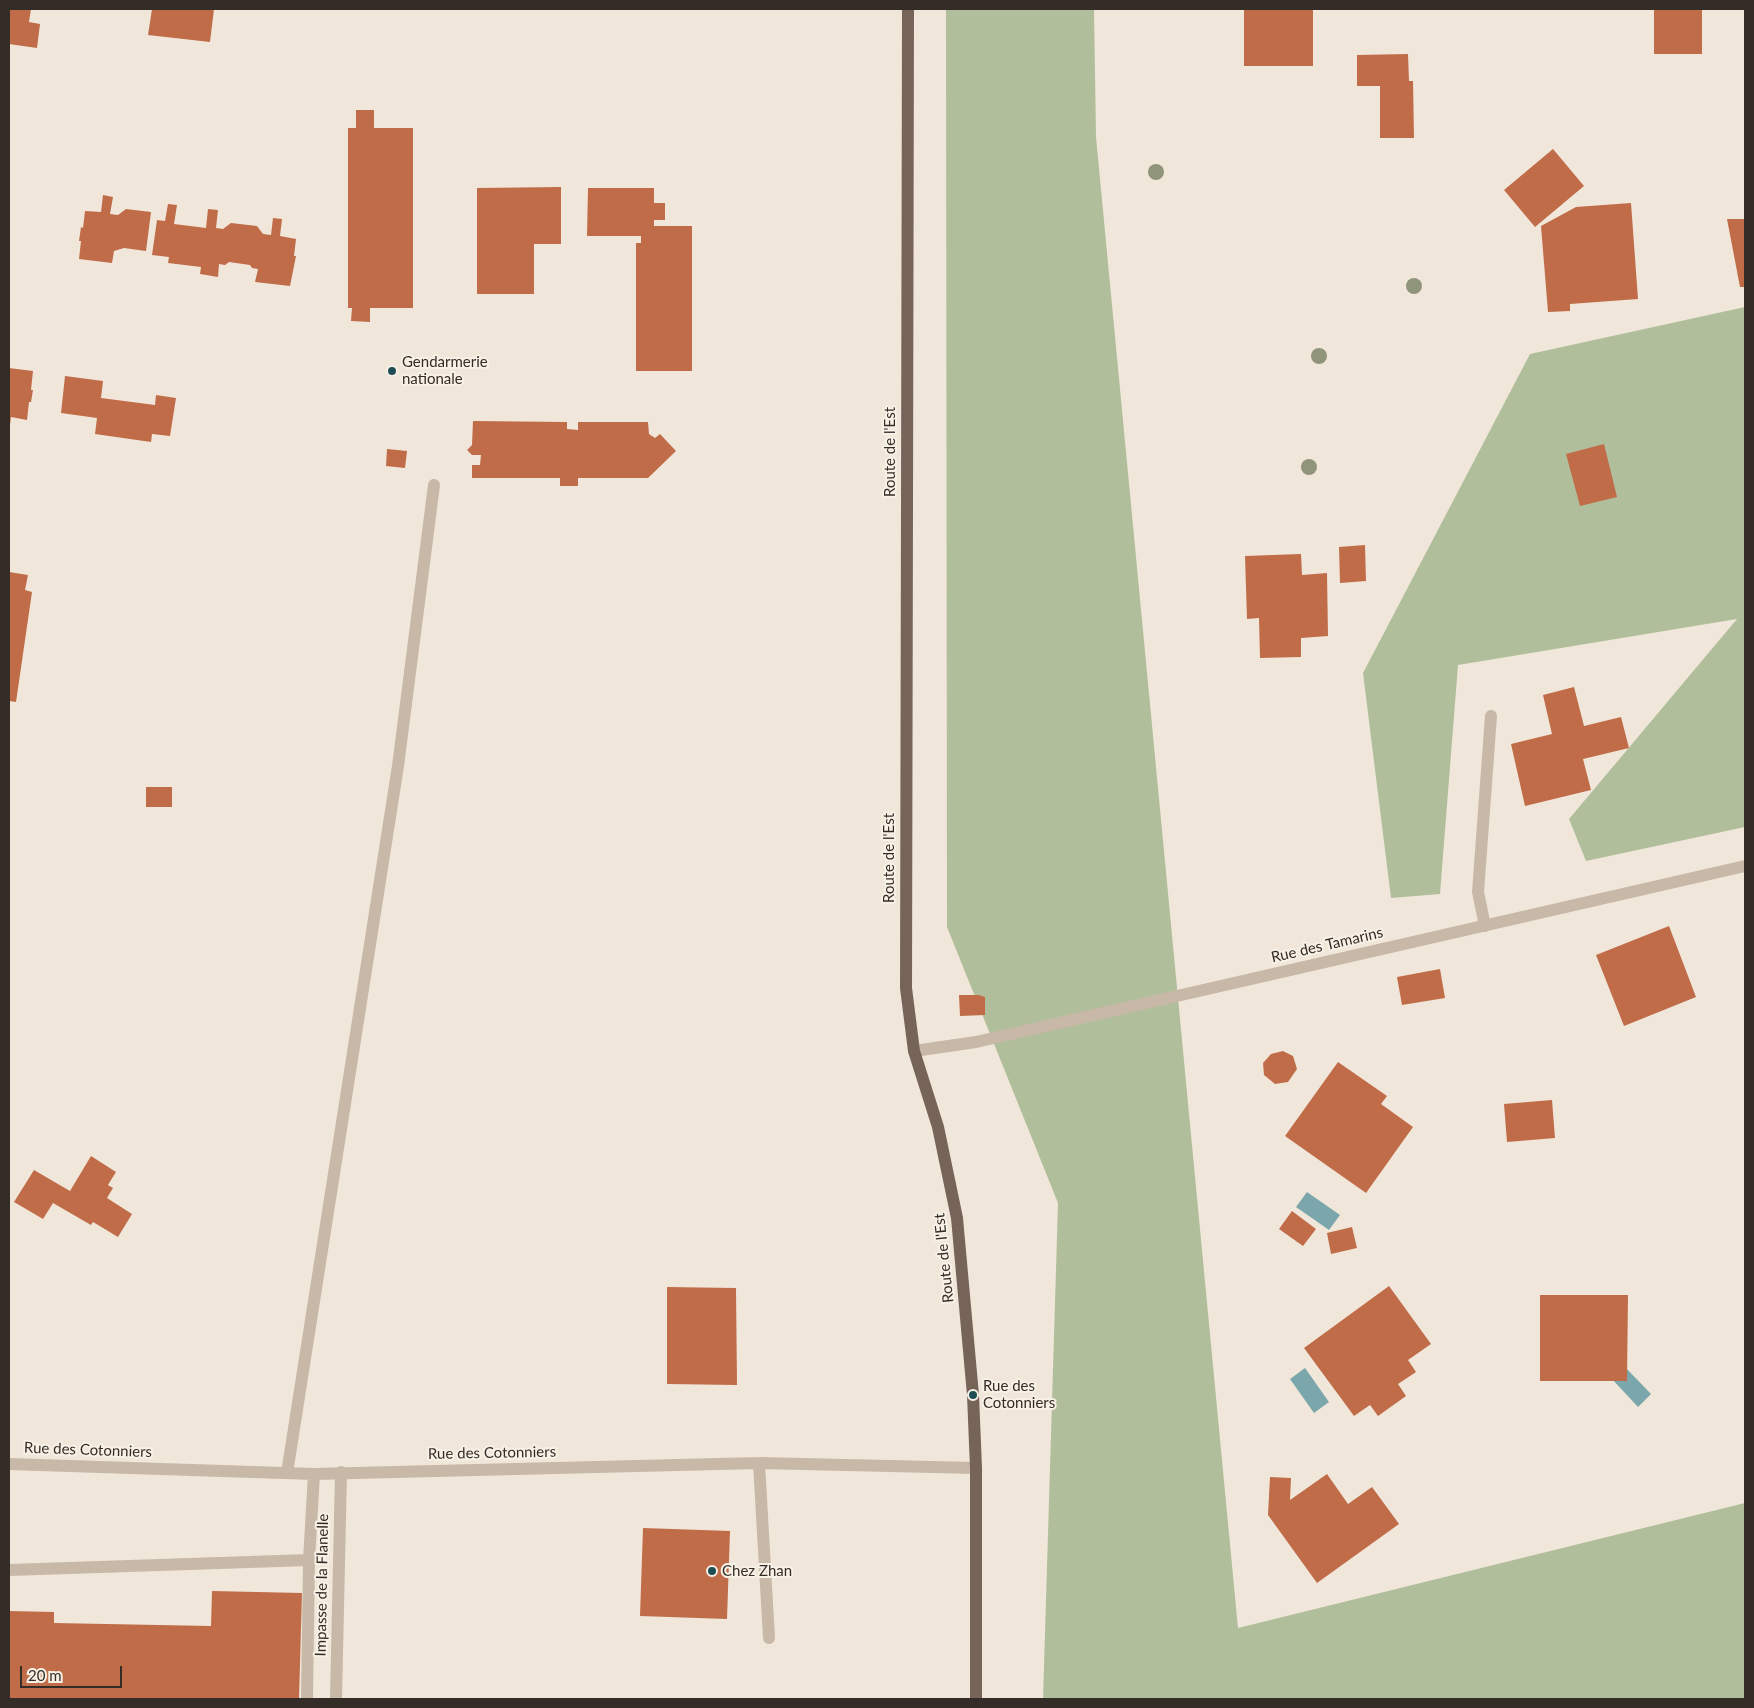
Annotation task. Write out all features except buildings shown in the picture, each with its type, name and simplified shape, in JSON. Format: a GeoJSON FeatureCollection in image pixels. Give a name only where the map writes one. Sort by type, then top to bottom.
{"type":"FeatureCollection","features":[{"type":"Feature","properties":{"kind":"main road","name":"Route de l'Est"},"geometry":{"type":"LineString","coordinates":[[908,9],[906,988],[914,1051],[938,1126],[957,1218],[972,1395],[976,1468],[976,1699]]}},
{"type":"Feature","properties":{"kind":"street"},"geometry":{"type":"LineString","coordinates":[[287,1473],[398,766],[434,485]]}},
{"type":"Feature","properties":{"kind":"street"},"geometry":{"type":"LineString","coordinates":[[1485,926],[1478,892],[1491,716]]}},
{"type":"Feature","properties":{"kind":"street","name":"Rue des Tamarins"},"geometry":{"type":"LineString","coordinates":[[914,1051],[976,1042],[1745,866]]}},
{"type":"Feature","properties":{"kind":"street"},"geometry":{"type":"LineString","coordinates":[[759,1463],[769,1638]]}},
{"type":"Feature","properties":{"kind":"street","name":"Rue des Cotonniers"},"geometry":{"type":"LineString","coordinates":[[9,1464],[314,1474],[759,1463],[976,1468]]}},
{"type":"Feature","properties":{"kind":"street","name":"Impasse de la Flanelle"},"geometry":{"type":"LineString","coordinates":[[336,1699],[341,1472]]}},
{"type":"Feature","properties":{"kind":"street"},"geometry":{"type":"LineString","coordinates":[[307,1699],[309,1560],[314,1474]]}},
{"type":"Feature","properties":{"kind":"street"},"geometry":{"type":"LineString","coordinates":[[9,1570],[309,1560]]}},
{"type":"Feature","properties":{"kind":"green space"},"geometry":{"type":"Polygon","coordinates":[[[946,9],[1094,9],[1096,137],[1238,1628],[1745,1503],[1745,1699],[1043,1699],[1058,1203],[947,927],[946,9]]]}},
{"type":"Feature","properties":{"kind":"green space"},"geometry":{"type":"Polygon","coordinates":[[[1745,307],[1745,827],[1586,861],[1569,819],[1737,619],[1458,665],[1440,894],[1391,898],[1363,673],[1530,354],[1745,307]]]}},
{"type":"Feature","properties":{"kind":"water"},"geometry":{"type":"Polygon","coordinates":[[[1307,1192],[1340,1215],[1329,1230],[1296,1207],[1307,1192]]]}},
{"type":"Feature","properties":{"kind":"water"},"geometry":{"type":"Polygon","coordinates":[[[1625,1367],[1651,1394],[1638,1407],[1612,1379],[1625,1367]]]}},
{"type":"Feature","properties":{"kind":"water"},"geometry":{"type":"Polygon","coordinates":[[[1305,1368],[1329,1402],[1314,1413],[1290,1379],[1305,1368]]]}},
{"type":"Feature","properties":{"kind":"place","name":"Gendarmerie nationale"},"geometry":{"type":"Point","coordinates":[392,371]}},
{"type":"Feature","properties":{"kind":"place","name":"Rue des Cotonniers"},"geometry":{"type":"Point","coordinates":[973,1395]}},
{"type":"Feature","properties":{"kind":"place","name":"Chez Zhan"},"geometry":{"type":"Point","coordinates":[712,1571]}}]}
